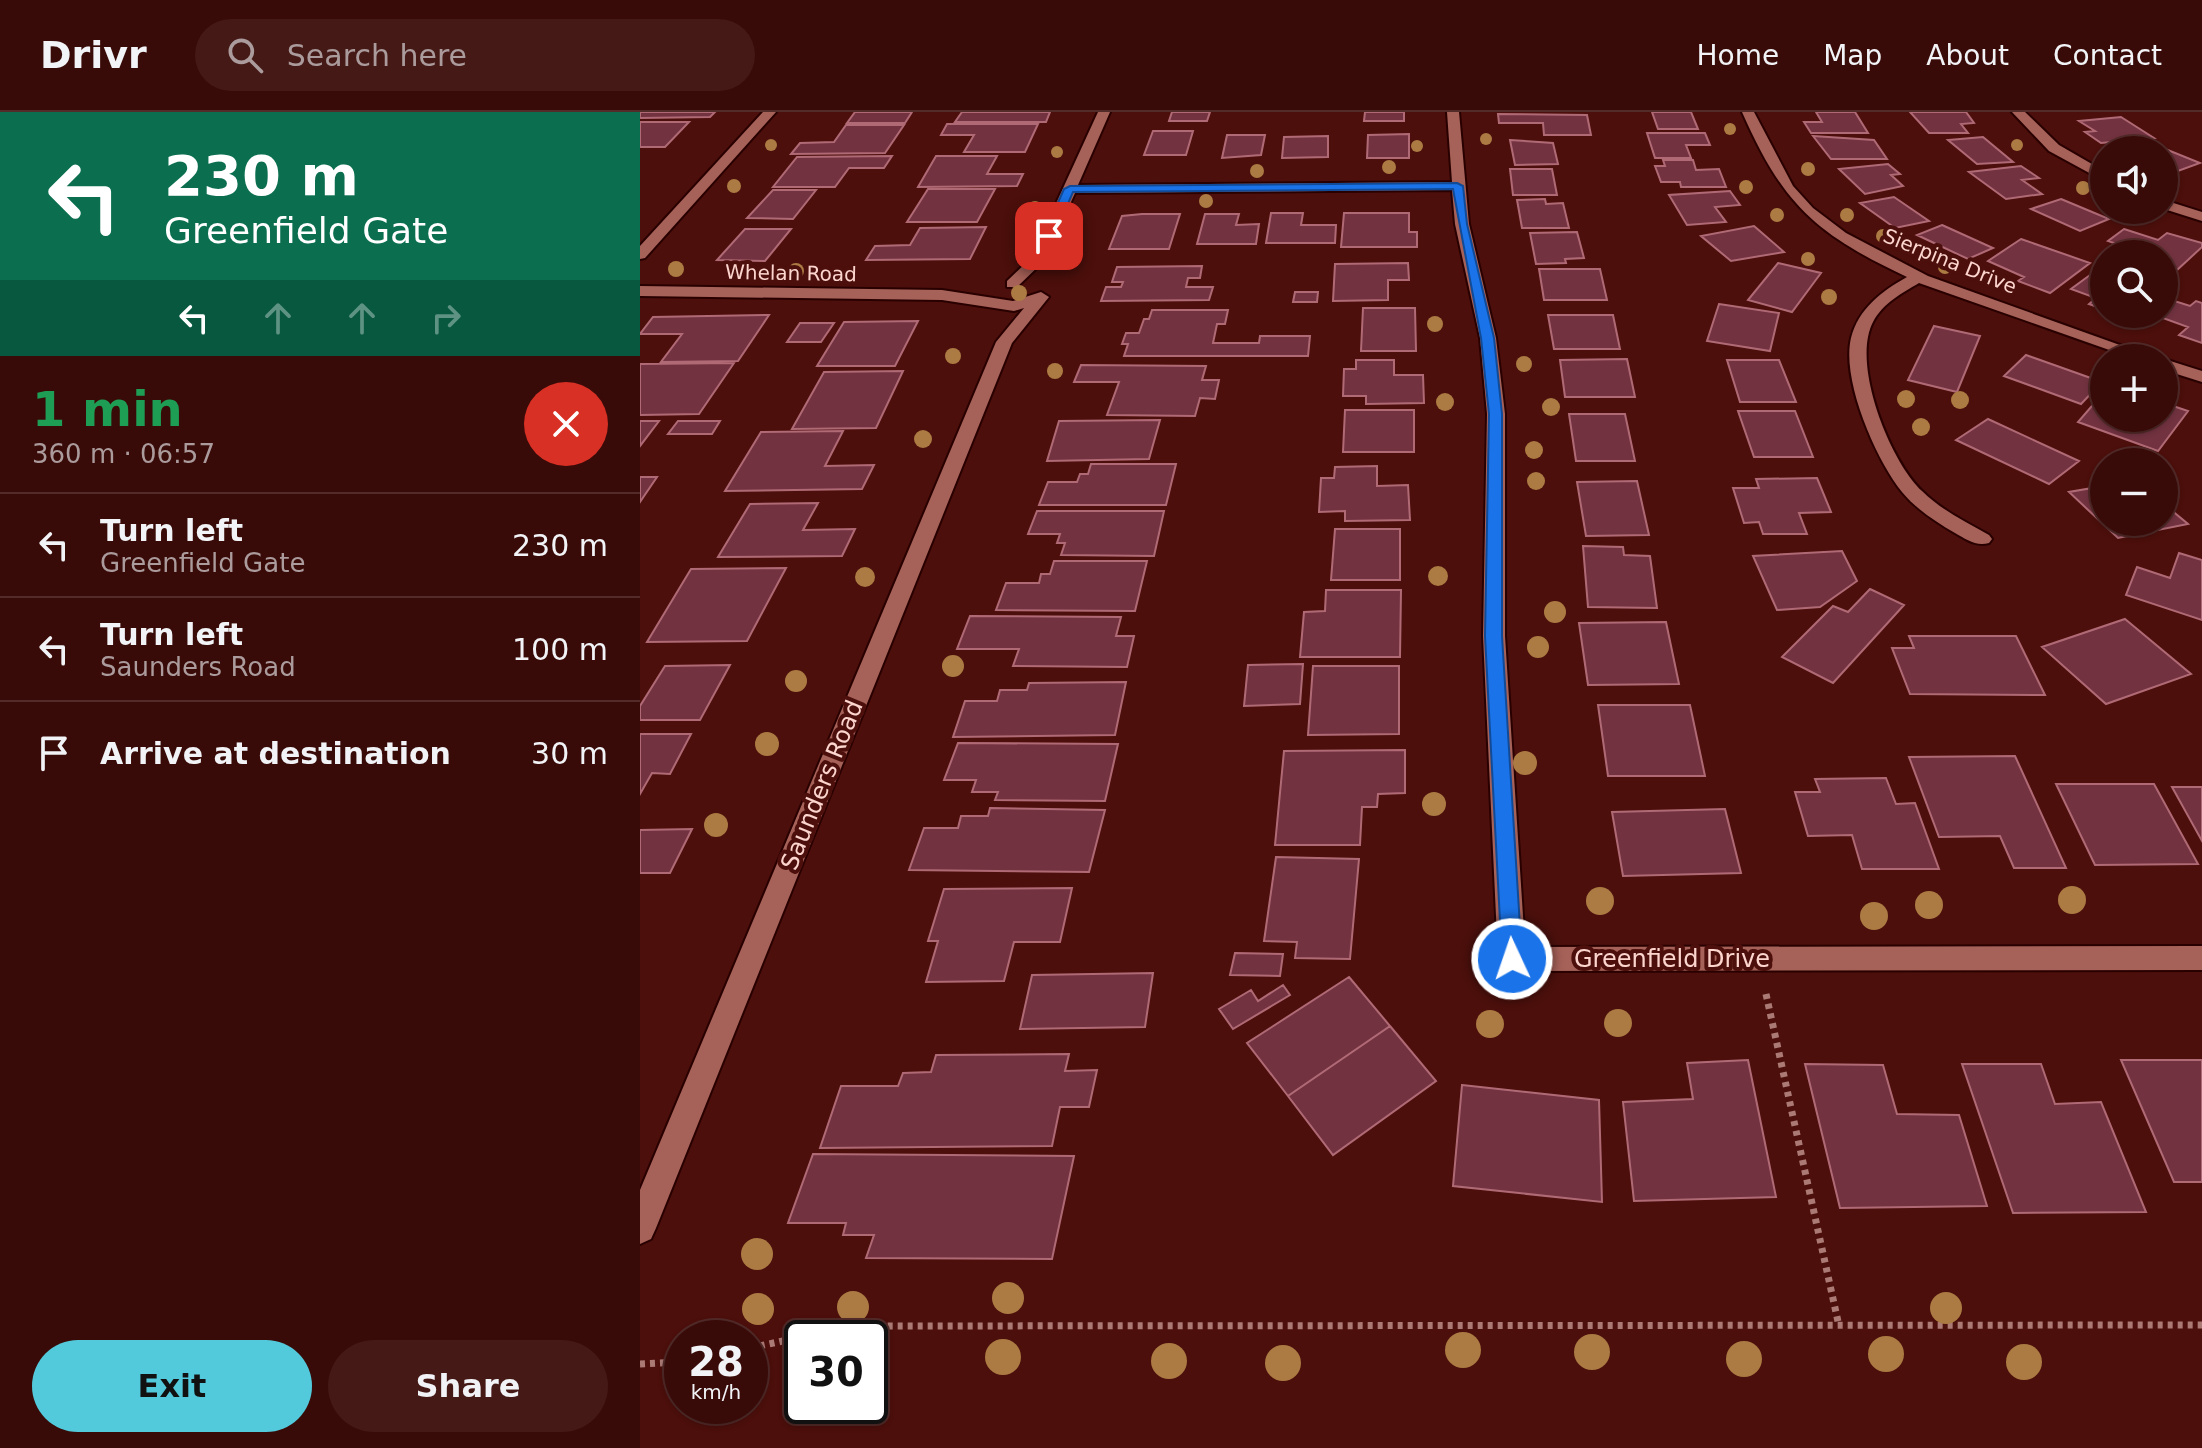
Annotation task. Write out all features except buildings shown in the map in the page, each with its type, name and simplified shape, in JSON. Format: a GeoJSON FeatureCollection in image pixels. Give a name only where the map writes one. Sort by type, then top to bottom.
{"type":"FeatureCollection","features":[{"type":"Feature","properties":{"kind":"street"},"geometry":{"type":"LineString","coordinates":[[640,255],[770,112]]}},
{"type":"Feature","properties":{"kind":"street"},"geometry":{"type":"LineString","coordinates":[[999,303],[995,293],[1038,260],[1104,112]]}},
{"type":"Feature","properties":{"kind":"street","name":"Greenfield Drive"},"geometry":{"type":"LineString","coordinates":[[1453,112],[1462,224],[1488,338],[1496,414],[1494,636],[1512,959],[2202,958]]}},
{"type":"Feature","properties":{"kind":"street","name":"Sierpina Drive"},"geometry":{"type":"LineString","coordinates":[[1748,112],[1777,174],[1807,210],[1863,249],[1919,277],[2108,344]]}},
{"type":"Feature","properties":{"kind":"street"},"geometry":{"type":"LineString","coordinates":[[2018,112],[2054,148],[2090,169]]}},
{"type":"Feature","properties":{"kind":"street"},"geometry":{"type":"LineString","coordinates":[[1070,189],[1457,186]]}},
{"type":"Feature","properties":{"kind":"street"},"geometry":{"type":"LineString","coordinates":[[2178,209],[2202,217]]}},
{"type":"Feature","properties":{"kind":"street"},"geometry":{"type":"LineString","coordinates":[[1038,260],[1041,292]]}},
{"type":"Feature","properties":{"kind":"street"},"geometry":{"type":"LineString","coordinates":[[1919,277],[1889,294],[1865,322],[1855,352],[1858,382],[1889,458],[1914,495],[1939,516],[1982,539]]}},
{"type":"Feature","properties":{"kind":"street","name":"Whelan Road"},"geometry":{"type":"LineString","coordinates":[[942,295],[1008,285],[1041,292]]}},
{"type":"Feature","properties":{"kind":"street","name":"Whelan Road"},"geometry":{"type":"LineString","coordinates":[[640,291],[942,295],[1021,305],[1041,292]]}},
{"type":"Feature","properties":{"kind":"street","name":"Saunders Road"},"geometry":{"type":"LineString","coordinates":[[640,1228],[1004,342],[1041,292]]}},
{"type":"Feature","properties":{"kind":"street","name":"Saunders Road"},"geometry":{"type":"LineString","coordinates":[[999,303],[1004,342]]}},
{"type":"Feature","properties":{"kind":"street"},"geometry":{"type":"LineString","coordinates":[[2178,369],[2202,377]]}},
{"type":"Feature","properties":{"kind":"path"},"geometry":{"type":"LineString","coordinates":[[1766,993],[1839,1326]]}},
{"type":"Feature","properties":{"kind":"path"},"geometry":{"type":"LineString","coordinates":[[768,1344],[853,1326],[2202,1325]]}},
{"type":"Feature","properties":{"kind":"path"},"geometry":{"type":"LineString","coordinates":[[640,1364],[664,1363]]}},
{"type":"Feature","properties":{"kind":"route"},"geometry":{"type":"LineString","coordinates":[[1049,236],[1070,189],[1457,186],[1462,224],[1488,338],[1496,414],[1494,636],[1512,959]]}}]}
